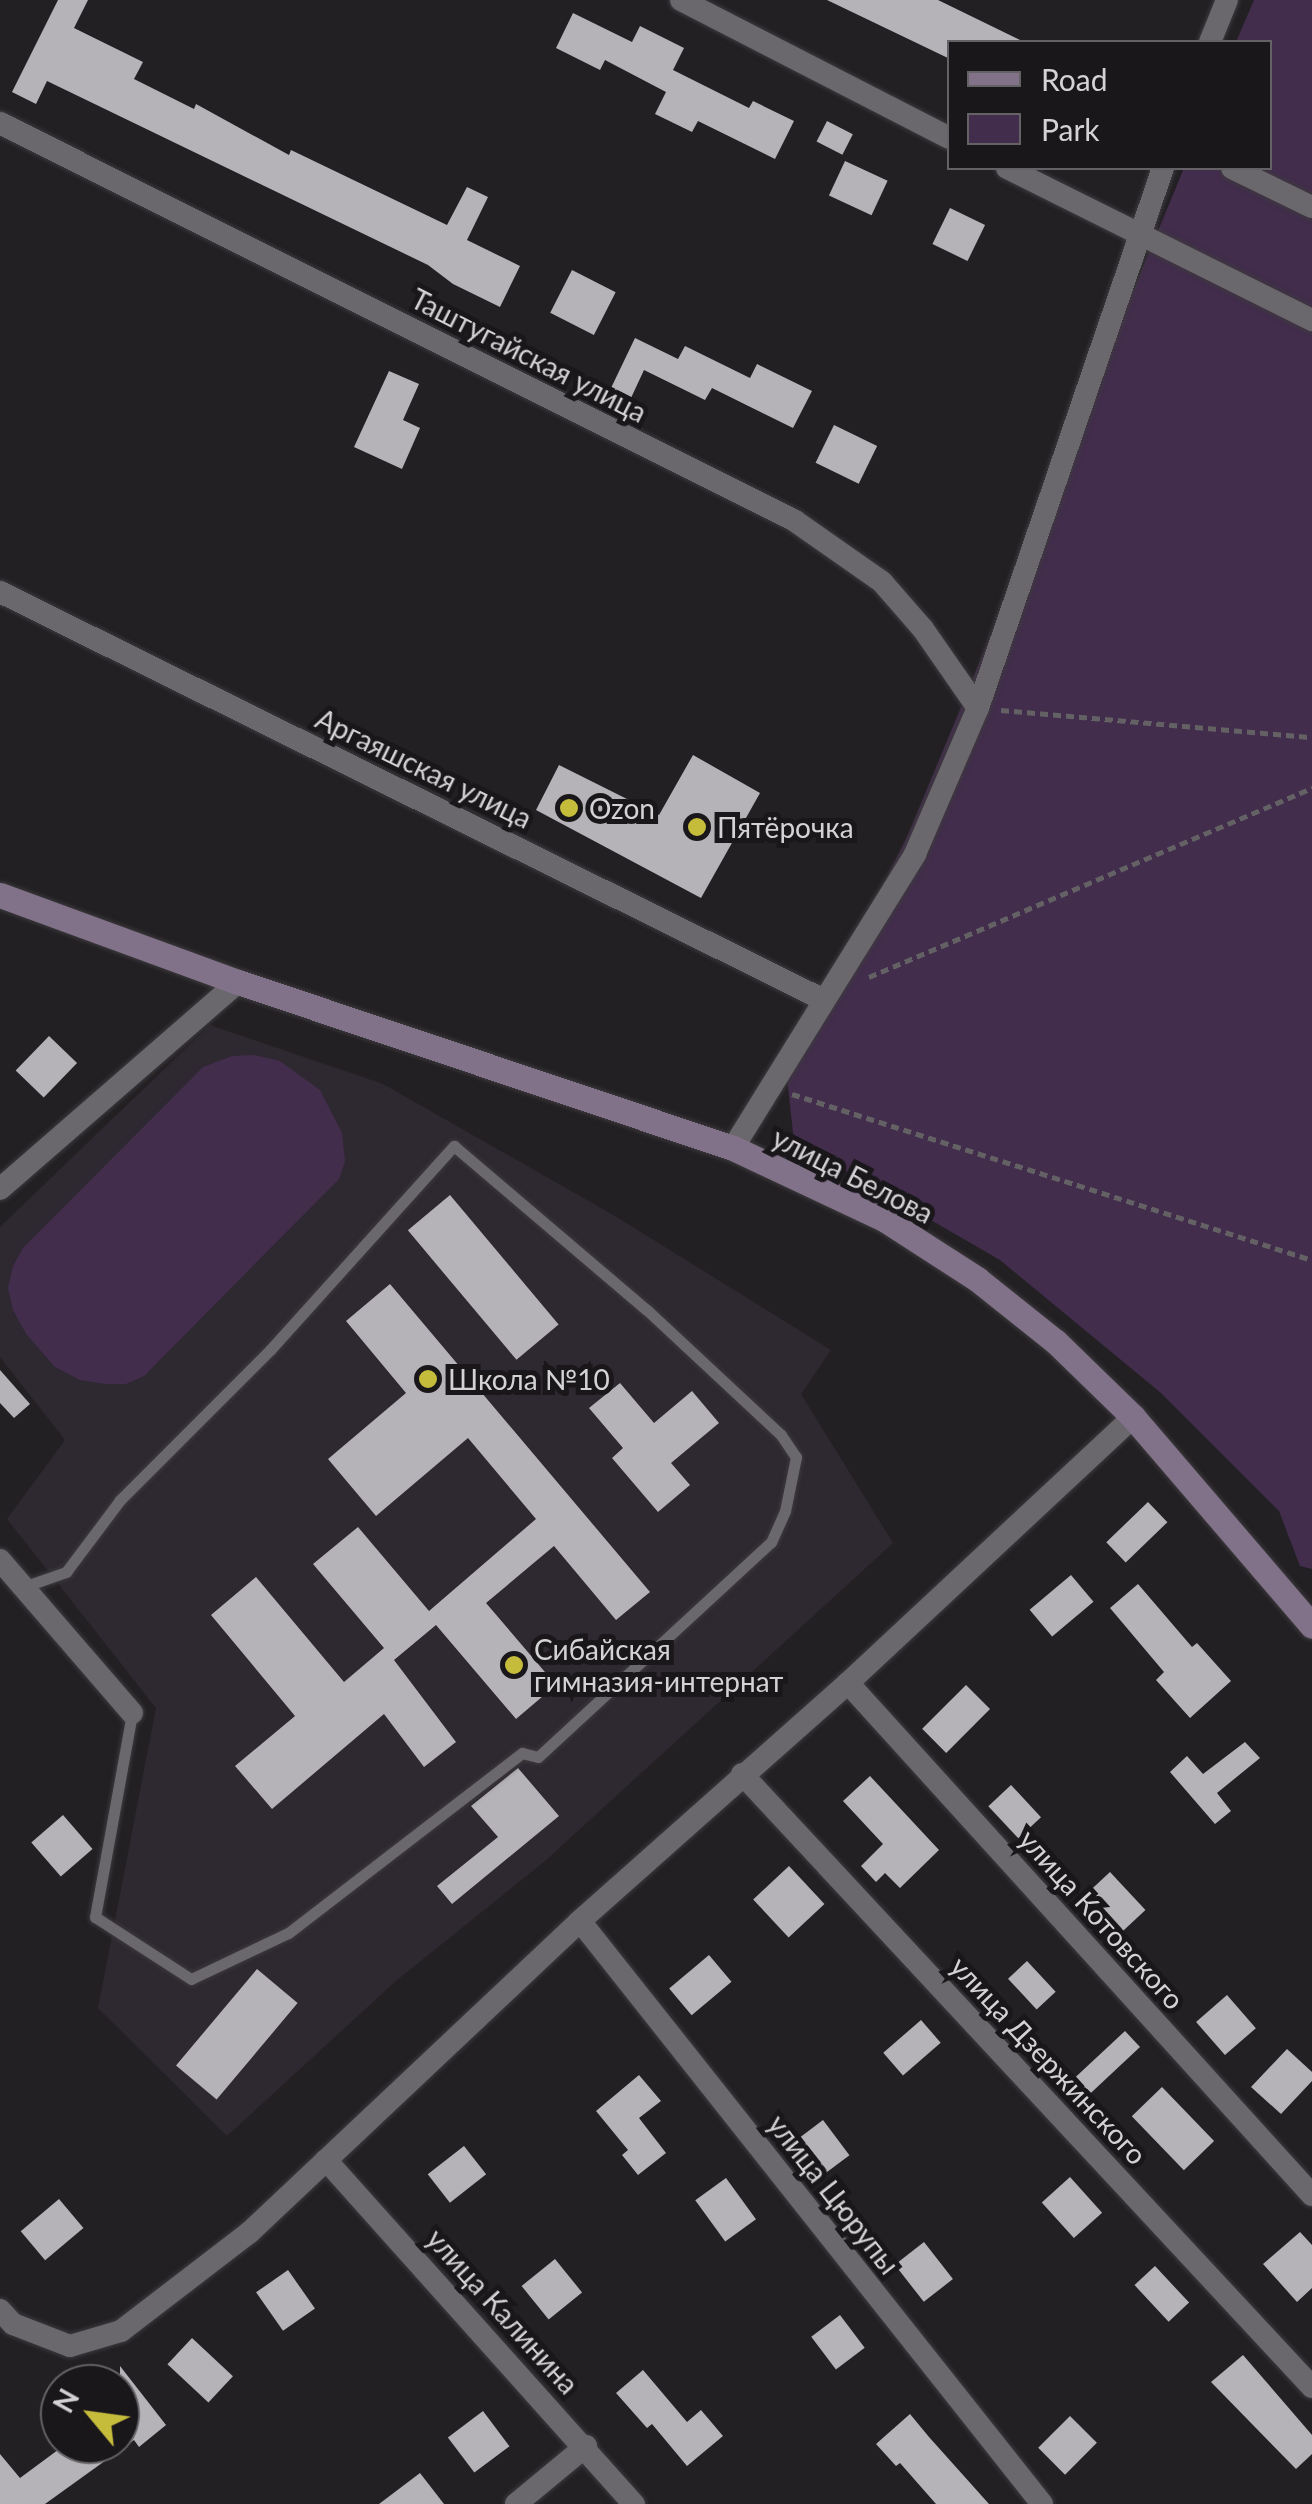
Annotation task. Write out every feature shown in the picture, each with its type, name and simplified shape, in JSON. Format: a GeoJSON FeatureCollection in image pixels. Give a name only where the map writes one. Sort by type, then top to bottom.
{"type":"FeatureCollection","features":[{"type":"Feature","properties":{"kind":"main road","name":"улица Белова"},"geometry":{"type":"LineString","coordinates":[[0,896],[238,982],[734,1148],[884,1219],[978,1279],[1056,1342],[1133,1417],[1312,1626]]}},
{"type":"Feature","properties":{"kind":"street"},"geometry":{"type":"LineString","coordinates":[[681,0],[947,136]]}},
{"type":"Feature","properties":{"kind":"street"},"geometry":{"type":"LineString","coordinates":[[1211,40],[1227,0]]}},
{"type":"Feature","properties":{"kind":"street","name":"Таштугайская улица"},"geometry":{"type":"LineString","coordinates":[[0,123],[795,521],[882,582],[923,629],[978,708]]}},
{"type":"Feature","properties":{"kind":"street"},"geometry":{"type":"LineString","coordinates":[[1012,170],[1312,320]]}},
{"type":"Feature","properties":{"kind":"street"},"geometry":{"type":"LineString","coordinates":[[734,1148],[822,998],[915,854],[978,708],[1162,170]]}},
{"type":"Feature","properties":{"kind":"street"},"geometry":{"type":"LineString","coordinates":[[1236,170],[1312,206]]}},
{"type":"Feature","properties":{"kind":"street","name":"Аргаяшская улица"},"geometry":{"type":"LineString","coordinates":[[0,592],[822,998]]}},
{"type":"Feature","properties":{"kind":"street"},"geometry":{"type":"LineString","coordinates":[[0,1189],[238,982]]}},
{"type":"Feature","properties":{"kind":"street"},"geometry":{"type":"LineString","coordinates":[[0,2310],[13,2324],[70,2346],[121,2331],[250,2232],[580,1921],[848,1683],[1133,1417]]}},
{"type":"Feature","properties":{"kind":"street"},"geometry":{"type":"LineString","coordinates":[[0,1560],[132,1713]]}},
{"type":"Feature","properties":{"kind":"street","name":"улица Котовского"},"geometry":{"type":"LineString","coordinates":[[848,1683],[1312,2195]]}},
{"type":"Feature","properties":{"kind":"street","name":"улица Дзержинского"},"geometry":{"type":"LineString","coordinates":[[742,1774],[1312,2387]]}},
{"type":"Feature","properties":{"kind":"street","name":"улица Цюрупы"},"geometry":{"type":"LineString","coordinates":[[580,1921],[1042,2504]]}},
{"type":"Feature","properties":{"kind":"street","name":"улица Калинина"},"geometry":{"type":"LineString","coordinates":[[326,2160],[634,2504]]}},
{"type":"Feature","properties":{"kind":"street"},"geometry":{"type":"LineString","coordinates":[[516,2504],[586,2446]]}},
{"type":"Feature","properties":{"kind":"lane"},"geometry":{"type":"LineString","coordinates":[[23,1587],[66,1572],[120,1500],[270,1350],[454,1146],[647,1310],[781,1435],[796,1457],[785,1511],[770,1542],[538,1756],[522,1752],[288,1932],[192,1979],[95,1917],[132,1713]]}},
{"type":"Feature","properties":{"kind":"path"},"geometry":{"type":"LineString","coordinates":[[978,708],[1312,737]]}},
{"type":"Feature","properties":{"kind":"path"},"geometry":{"type":"LineString","coordinates":[[822,998],[956,936],[1230,826],[1312,788]]}},
{"type":"Feature","properties":{"kind":"path"},"geometry":{"type":"LineString","coordinates":[[770,1086],[1312,1260]]}},
{"type":"Feature","properties":{"kind":"shaded area"},"geometry":{"type":"Polygon","coordinates":[[[210,1025],[383,1084],[615,1216],[831,1350],[801,1394],[893,1543],[545,1861],[397,1980],[227,2136],[98,2008],[156,1708],[7,1519],[65,1440],[0,1357],[0,1227],[210,1025]]]}},
{"type":"Feature","properties":{"kind":"green space"},"geometry":{"type":"Polygon","coordinates":[[[1254,0],[1312,0],[1312,1569],[1300,1566],[1279,1511],[1161,1393],[1000,1260],[794,1141],[787,1078],[908,835],[1183,170],[1272,170],[1272,40],[1237,40],[1254,0]]]}},
{"type":"Feature","properties":{"kind":"green space"},"geometry":{"type":"Polygon","coordinates":[[[254,1055],[280,1061],[320,1090],[342,1133],[345,1161],[339,1179],[144,1376],[126,1384],[105,1384],[80,1380],[55,1367],[26,1334],[13,1310],[8,1288],[13,1266],[23,1248],[203,1067],[232,1056],[254,1055]]]}},
{"type":"Feature","properties":{"kind":"building"},"geometry":{"type":"Polygon","coordinates":[[[58,0],[88,0],[74,28],[143,62],[134,79],[194,109],[196,104],[289,155],[291,150],[447,225],[467,187],[488,197],[467,240],[520,266],[500,307],[453,284],[428,265],[47,81],[36,104],[12,92],[58,0]]]}},
{"type":"Feature","properties":{"kind":"building"},"geometry":{"type":"Polygon","coordinates":[[[827,0],[938,0],[1020,40],[947,40],[947,58],[827,0]]]}},
{"type":"Feature","properties":{"kind":"building"},"geometry":{"type":"Polygon","coordinates":[[[573,13],[632,42],[640,26],[684,48],[673,70],[749,108],[753,101],[794,121],[775,159],[698,121],[692,132],[655,114],[666,92],[605,60],[600,70],[556,48],[573,13]]]}},
{"type":"Feature","properties":{"kind":"building"},"geometry":{"type":"Polygon","coordinates":[[[827,121],[853,134],[842,155],[817,141],[827,121]]]}},
{"type":"Feature","properties":{"kind":"building"},"geometry":{"type":"Polygon","coordinates":[[[845,161],[888,181],[872,215],[829,195],[845,161]]]}},
{"type":"Feature","properties":{"kind":"building"},"geometry":{"type":"Polygon","coordinates":[[[950,208],[985,225],[968,261],[932,244],[950,208]]]}},
{"type":"Feature","properties":{"kind":"building"},"geometry":{"type":"Polygon","coordinates":[[[572,270],[616,292],[594,335],[550,313],[572,270]]]}},
{"type":"Feature","properties":{"kind":"building"},"geometry":{"type":"Polygon","coordinates":[[[635,338],[678,359],[685,346],[750,378],[757,364],[812,391],[793,428],[712,388],[705,400],[644,370],[631,398],[611,388],[635,338]]]}},
{"type":"Feature","properties":{"kind":"building"},"geometry":{"type":"Polygon","coordinates":[[[389,371],[419,384],[403,420],[420,428],[402,469],[354,447],[389,371]]]}},
{"type":"Feature","properties":{"kind":"building"},"geometry":{"type":"Polygon","coordinates":[[[834,425],[877,446],[859,484],[816,463],[834,425]]]}},
{"type":"Feature","properties":{"kind":"building","name":"Пятёрочка"},"geometry":{"type":"Polygon","coordinates":[[[693,755],[760,793],[701,898],[536,810],[559,765],[659,815],[693,755]]]}},
{"type":"Feature","properties":{"kind":"building"},"geometry":{"type":"Polygon","coordinates":[[[49,1036],[77,1063],[44,1098],[16,1071],[49,1036]]]}},
{"type":"Feature","properties":{"kind":"building"},"geometry":{"type":"Polygon","coordinates":[[[450,1195],[559,1324],[516,1360],[408,1230],[450,1195]]]}},
{"type":"Feature","properties":{"kind":"building"},"geometry":{"type":"Polygon","coordinates":[[[390,1284],[650,1592],[616,1620],[554,1546],[486,1603],[556,1685],[516,1719],[436,1625],[394,1660],[456,1742],[424,1767],[384,1714],[272,1809],[235,1766],[295,1716],[211,1615],[256,1577],[344,1682],[384,1648],[313,1564],[358,1527],[429,1611],[536,1519],[468,1438],[376,1516],[328,1459],[406,1393],[346,1321],[390,1284]]]}},
{"type":"Feature","properties":{"kind":"building"},"geometry":{"type":"Polygon","coordinates":[[[0,1370],[30,1404],[14,1418],[0,1403],[0,1370]]]}},
{"type":"Feature","properties":{"kind":"building"},"geometry":{"type":"Polygon","coordinates":[[[620,1383],[654,1423],[692,1391],[719,1423],[671,1463],[690,1485],[658,1512],[612,1458],[623,1448],[589,1408],[620,1383]]]}},
{"type":"Feature","properties":{"kind":"building"},"geometry":{"type":"Polygon","coordinates":[[[1148,1502],[1167,1522],[1126,1562],[1106,1542],[1148,1502]]]}},
{"type":"Feature","properties":{"kind":"building"},"geometry":{"type":"Polygon","coordinates":[[[1071,1575],[1093,1602],[1052,1637],[1030,1610],[1071,1575]]]}},
{"type":"Feature","properties":{"kind":"building"},"geometry":{"type":"Polygon","coordinates":[[[1138,1584],[1192,1647],[1197,1643],[1231,1681],[1190,1718],[1156,1680],[1164,1672],[1110,1608],[1138,1584]]]}},
{"type":"Feature","properties":{"kind":"building"},"geometry":{"type":"Polygon","coordinates":[[[966,1685],[990,1709],[946,1753],[922,1729],[966,1685]]]}},
{"type":"Feature","properties":{"kind":"building"},"geometry":{"type":"Polygon","coordinates":[[[1245,1742],[1260,1758],[1217,1793],[1231,1811],[1215,1824],[1170,1772],[1187,1756],[1203,1774],[1245,1742]]]}},
{"type":"Feature","properties":{"kind":"building"},"geometry":{"type":"Polygon","coordinates":[[[518,1768],[559,1816],[452,1904],[437,1886],[498,1837],[471,1806],[518,1768]]]}},
{"type":"Feature","properties":{"kind":"building"},"geometry":{"type":"Polygon","coordinates":[[[870,1776],[939,1850],[900,1888],[885,1873],[876,1882],[861,1866],[883,1844],[843,1801],[870,1776]]]}},
{"type":"Feature","properties":{"kind":"building"},"geometry":{"type":"Polygon","coordinates":[[[1011,1785],[1041,1817],[1018,1838],[988,1806],[1011,1785]]]}},
{"type":"Feature","properties":{"kind":"building"},"geometry":{"type":"Polygon","coordinates":[[[63,1815],[93,1849],[61,1877],[31,1843],[63,1815]]]}},
{"type":"Feature","properties":{"kind":"building"},"geometry":{"type":"Polygon","coordinates":[[[789,1866],[824,1904],[789,1937],[753,1899],[789,1866]]]}},
{"type":"Feature","properties":{"kind":"building"},"geometry":{"type":"Polygon","coordinates":[[[1110,1872],[1145,1910],[1116,1937],[1081,1899],[1110,1872]]]}},
{"type":"Feature","properties":{"kind":"building"},"geometry":{"type":"Polygon","coordinates":[[[709,1955],[731,1982],[692,2015],[669,1988],[709,1955]]]}},
{"type":"Feature","properties":{"kind":"building"},"geometry":{"type":"Polygon","coordinates":[[[1027,1961],[1056,1992],[1037,2009],[1008,1979],[1027,1961]]]}},
{"type":"Feature","properties":{"kind":"building"},"geometry":{"type":"Polygon","coordinates":[[[257,1969],[298,2003],[217,2100],[176,2066],[257,1969]]]}},
{"type":"Feature","properties":{"kind":"building"},"geometry":{"type":"Polygon","coordinates":[[[1227,1995],[1256,2028],[1225,2055],[1196,2022],[1227,1995]]]}},
{"type":"Feature","properties":{"kind":"building"},"geometry":{"type":"Polygon","coordinates":[[[921,2020],[941,2043],[903,2075],[883,2053],[921,2020]]]}},
{"type":"Feature","properties":{"kind":"building"},"geometry":{"type":"Polygon","coordinates":[[[1125,2031],[1140,2047],[1079,2104],[1064,2088],[1125,2031]]]}},
{"type":"Feature","properties":{"kind":"building"},"geometry":{"type":"Polygon","coordinates":[[[1287,2049],[1312,2072],[1312,2081],[1281,2114],[1251,2087],[1287,2049]]]}},
{"type":"Feature","properties":{"kind":"building"},"geometry":{"type":"Polygon","coordinates":[[[639,2075],[661,2101],[639,2118],[666,2153],[638,2175],[622,2155],[628,2150],[596,2111],[639,2075]]]}},
{"type":"Feature","properties":{"kind":"building"},"geometry":{"type":"Polygon","coordinates":[[[1162,2087],[1214,2141],[1184,2170],[1132,2116],[1162,2087]]]}},
{"type":"Feature","properties":{"kind":"building"},"geometry":{"type":"Polygon","coordinates":[[[823,2120],[849,2155],[822,2176],[796,2140],[823,2120]]]}},
{"type":"Feature","properties":{"kind":"building"},"geometry":{"type":"Polygon","coordinates":[[[464,2146],[486,2174],[450,2203],[428,2174],[464,2146]]]}},
{"type":"Feature","properties":{"kind":"building"},"geometry":{"type":"Polygon","coordinates":[[[1070,2177],[1102,2213],[1074,2238],[1042,2202],[1070,2177]]]}},
{"type":"Feature","properties":{"kind":"building"},"geometry":{"type":"Polygon","coordinates":[[[726,2178],[756,2219],[725,2242],[695,2200],[726,2178]]]}},
{"type":"Feature","properties":{"kind":"building"},"geometry":{"type":"Polygon","coordinates":[[[59,2199],[83,2228],[45,2260],[21,2231],[59,2199]]]}},
{"type":"Feature","properties":{"kind":"building"},"geometry":{"type":"Polygon","coordinates":[[[1300,2232],[1312,2245],[1312,2288],[1297,2302],[1263,2264],[1300,2232]]]}},
{"type":"Feature","properties":{"kind":"building"},"geometry":{"type":"Polygon","coordinates":[[[924,2242],[953,2279],[924,2302],[895,2265],[924,2242]]]}},
{"type":"Feature","properties":{"kind":"building"},"geometry":{"type":"Polygon","coordinates":[[[555,2259],[582,2292],[549,2319],[522,2286],[555,2259]]]}},
{"type":"Feature","properties":{"kind":"building"},"geometry":{"type":"Polygon","coordinates":[[[1155,2266],[1189,2303],[1169,2322],[1135,2285],[1155,2266]]]}},
{"type":"Feature","properties":{"kind":"building"},"geometry":{"type":"Polygon","coordinates":[[[288,2270],[315,2309],[283,2331],[256,2292],[288,2270]]]}},
{"type":"Feature","properties":{"kind":"building"},"geometry":{"type":"Polygon","coordinates":[[[840,2315],[865,2348],[836,2369],[811,2337],[840,2315]]]}},
{"type":"Feature","properties":{"kind":"building"},"geometry":{"type":"Polygon","coordinates":[[[192,2338],[233,2376],[208,2403],[167,2364],[192,2338]]]}},
{"type":"Feature","properties":{"kind":"building"},"geometry":{"type":"Polygon","coordinates":[[[1243,2355],[1312,2435],[1312,2454],[1296,2469],[1211,2382],[1243,2355]]]}},
{"type":"Feature","properties":{"kind":"building"},"geometry":{"type":"Polygon","coordinates":[[[643,2370],[687,2422],[701,2410],[723,2436],[687,2466],[652,2424],[647,2428],[616,2393],[643,2370]]]}},
{"type":"Feature","properties":{"kind":"building"},"geometry":{"type":"Polygon","coordinates":[[[140,2392],[166,2425],[140,2446],[140,2392]]]}},
{"type":"Feature","properties":{"kind":"building"},"geometry":{"type":"Polygon","coordinates":[[[483,2411],[509,2446],[474,2473],[448,2437],[483,2411]]]}},
{"type":"Feature","properties":{"kind":"building"},"geometry":{"type":"Polygon","coordinates":[[[910,2414],[989,2504],[936,2504],[900,2463],[896,2466],[876,2444],[910,2414]]]}},
{"type":"Feature","properties":{"kind":"building"},"geometry":{"type":"Polygon","coordinates":[[[1070,2416],[1097,2443],[1065,2475],[1038,2448],[1070,2416]]]}},
{"type":"Feature","properties":{"kind":"building"},"geometry":{"type":"Polygon","coordinates":[[[0,2454],[20,2478],[40,2463],[101,2464],[45,2504],[0,2504],[0,2454]]]}},
{"type":"Feature","properties":{"kind":"building"},"geometry":{"type":"Polygon","coordinates":[[[420,2473],[444,2504],[379,2504],[420,2473]]]}},
{"type":"Feature","properties":{"kind":"place","name":"Ozon"},"geometry":{"type":"Point","coordinates":[569,808]}},
{"type":"Feature","properties":{"kind":"place","name":"Пятёрочка"},"geometry":{"type":"Point","coordinates":[697,827]}},
{"type":"Feature","properties":{"kind":"place","name":"Школа №10"},"geometry":{"type":"Point","coordinates":[428,1379]}},
{"type":"Feature","properties":{"kind":"place","name":"Сибайская гимназия-интернат"},"geometry":{"type":"Point","coordinates":[514,1665]}}]}
